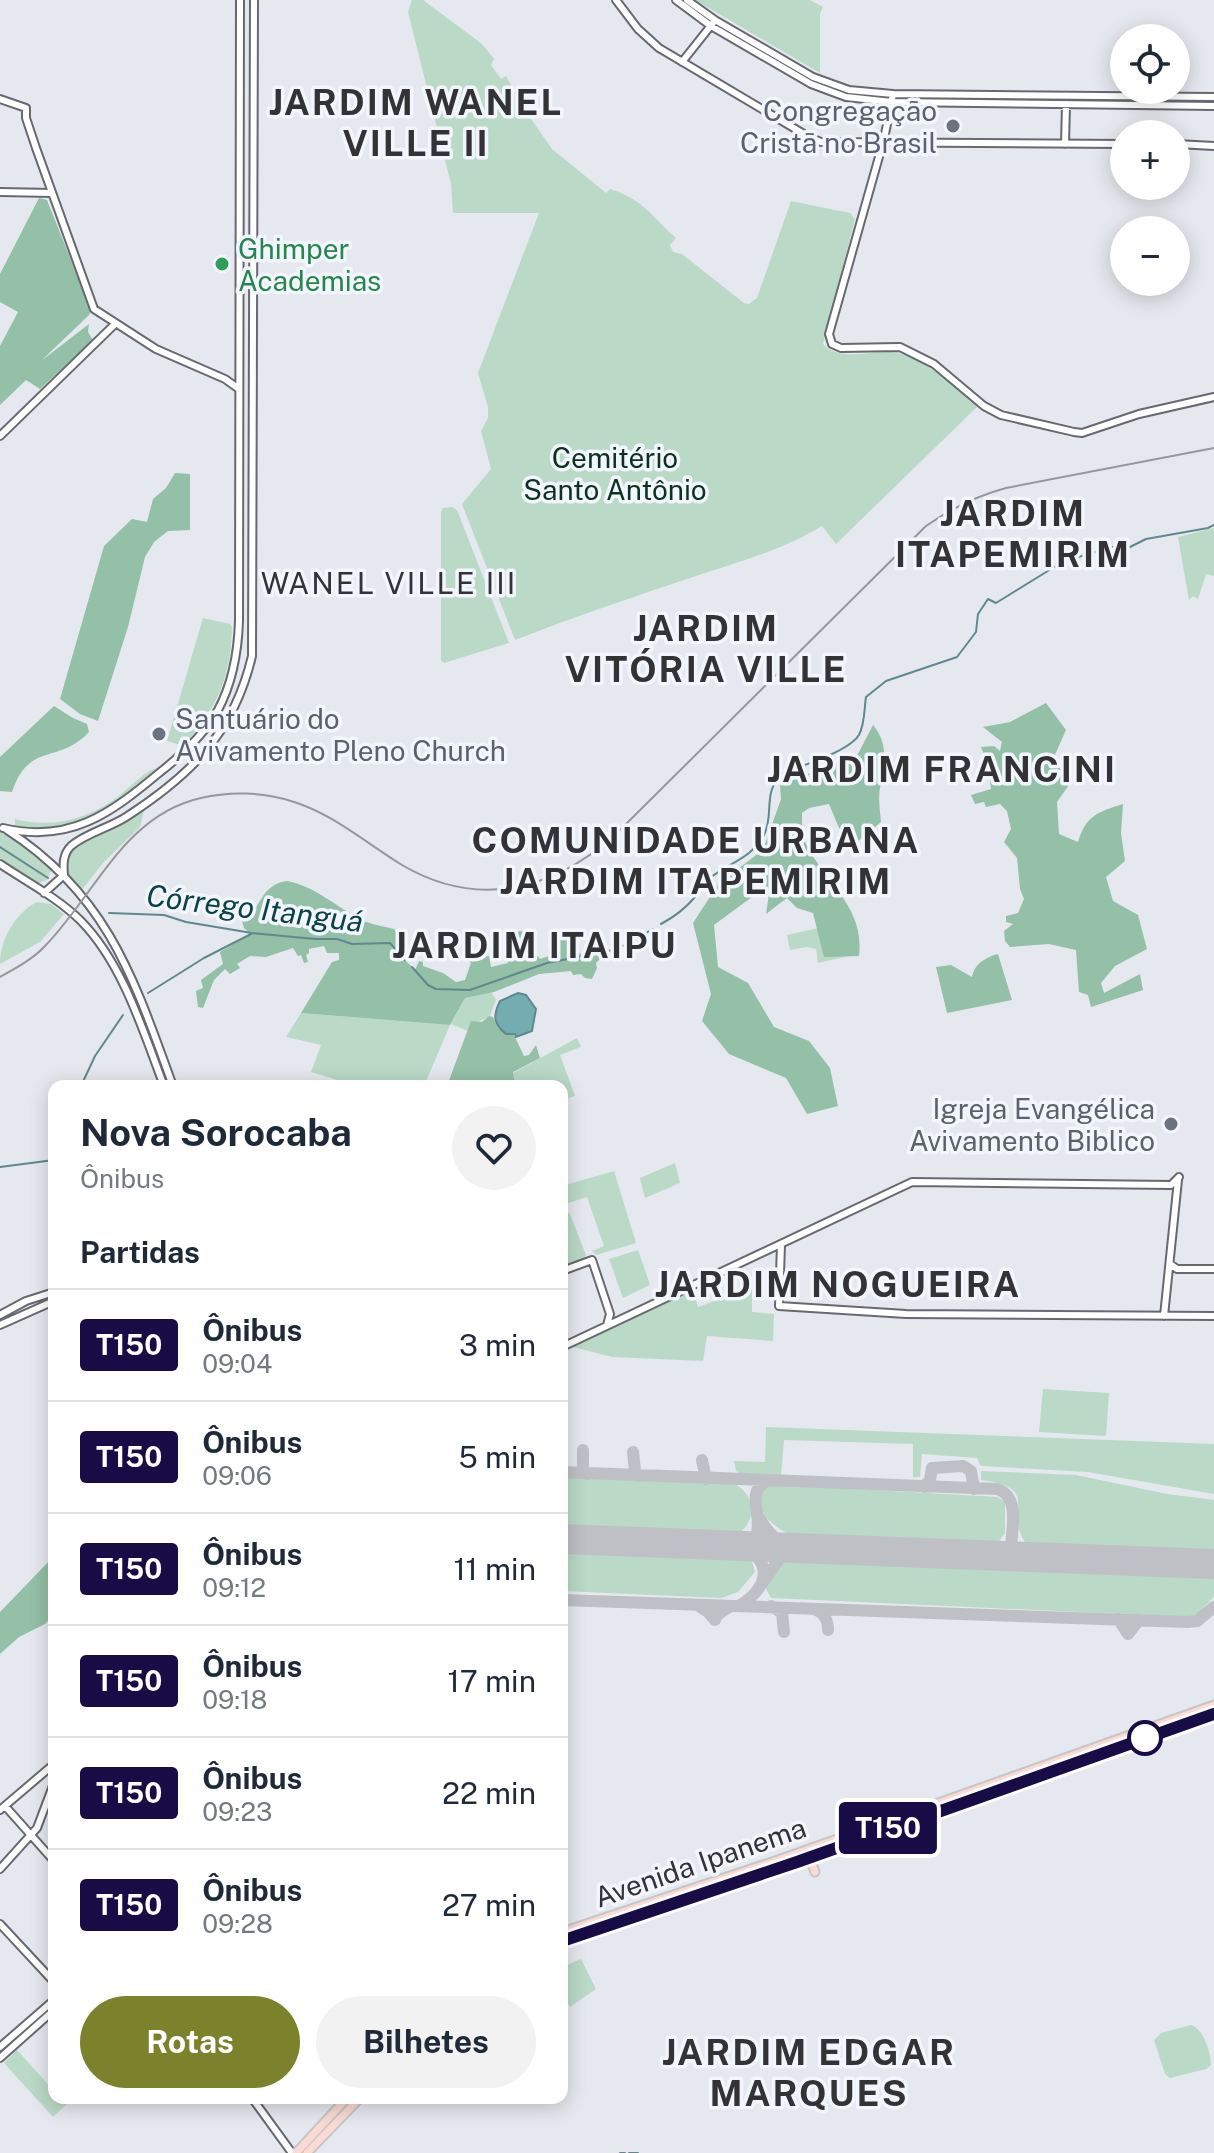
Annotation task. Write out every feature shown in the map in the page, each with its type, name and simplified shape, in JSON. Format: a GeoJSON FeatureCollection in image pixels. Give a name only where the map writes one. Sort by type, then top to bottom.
{"type":"FeatureCollection","features":[{"type":"Feature","properties":{"kind":"main road","name":"Avenida Ipanema"},"geometry":{"type":"LineString","coordinates":[[568,1930],[778,1860],[1214,1705]]}},
{"type":"Feature","properties":{"kind":"main road","name":"Avenida Ipanema"},"geometry":{"type":"LineString","coordinates":[[568,1939],[1214,1714]]}},
{"type":"Feature","properties":{"kind":"main road"},"geometry":{"type":"LineString","coordinates":[[813,1856],[811,1861],[815,1872]]}},
{"type":"Feature","properties":{"kind":"main road"},"geometry":{"type":"LineString","coordinates":[[294,2153],[341,2104]]}},
{"type":"Feature","properties":{"kind":"main road"},"geometry":{"type":"LineString","coordinates":[[307,2153],[354,2104]]}},
{"type":"Feature","properties":{"kind":"street"},"geometry":{"type":"LineString","coordinates":[[2,827],[24,833],[66,829],[110,812],[179,757],[208,727],[230,684],[238,639],[240,0]]}},
{"type":"Feature","properties":{"kind":"street"},"geometry":{"type":"LineString","coordinates":[[44,893],[64,875],[65,856],[71,846],[124,818],[200,759],[238,704],[252,656],[254,0]]}},
{"type":"Feature","properties":{"kind":"street"},"geometry":{"type":"LineString","coordinates":[[616,0],[647,39],[821,142],[1110,144]]}},
{"type":"Feature","properties":{"kind":"street"},"geometry":{"type":"LineString","coordinates":[[676,0],[829,92],[868,102],[893,98],[1214,97]]}},
{"type":"Feature","properties":{"kind":"street"},"geometry":{"type":"LineString","coordinates":[[687,0],[713,23]]}},
{"type":"Feature","properties":{"kind":"street"},"geometry":{"type":"LineString","coordinates":[[682,62],[713,23]]}},
{"type":"Feature","properties":{"kind":"street"},"geometry":{"type":"LineString","coordinates":[[893,98],[1214,106]]}},
{"type":"Feature","properties":{"kind":"street"},"geometry":{"type":"LineString","coordinates":[[893,98],[829,334],[830,341],[841,348],[900,347],[934,364],[984,406],[1001,415],[1074,432],[1082,433],[1139,414],[1214,397]]}},
{"type":"Feature","properties":{"kind":"street"},"geometry":{"type":"LineString","coordinates":[[0,100],[26,108],[26,118],[91,305],[106,327],[104,335]]}},
{"type":"Feature","properties":{"kind":"street"},"geometry":{"type":"LineString","coordinates":[[1065,144],[1066,104]]}},
{"type":"Feature","properties":{"kind":"street"},"geometry":{"type":"LineString","coordinates":[[1190,145],[1214,146]]}},
{"type":"Feature","properties":{"kind":"street"},"geometry":{"type":"LineString","coordinates":[[36,193],[44,189],[48,181]]}},
{"type":"Feature","properties":{"kind":"street"},"geometry":{"type":"LineString","coordinates":[[0,192],[52,193]]}},
{"type":"Feature","properties":{"kind":"street"},"geometry":{"type":"LineString","coordinates":[[98,313],[156,349],[225,379],[239,389]]}},
{"type":"Feature","properties":{"kind":"street"},"geometry":{"type":"LineString","coordinates":[[0,436],[115,324]]}},
{"type":"Feature","properties":{"kind":"street"},"geometry":{"type":"LineString","coordinates":[[225,379],[234,378],[239,372]]}},
{"type":"Feature","properties":{"kind":"street"},"geometry":{"type":"LineString","coordinates":[[239,399],[243,433],[254,435]]}},
{"type":"Feature","properties":{"kind":"street"},"geometry":{"type":"LineString","coordinates":[[238,639],[247,631],[254,630]]}},
{"type":"Feature","properties":{"kind":"street"},"geometry":{"type":"LineString","coordinates":[[2,827],[40,852],[56,867],[103,922],[127,968],[171,1080]]}},
{"type":"Feature","properties":{"kind":"street"},"geometry":{"type":"LineString","coordinates":[[0,864],[79,920],[99,943],[130,997],[162,1080]]}},
{"type":"Feature","properties":{"kind":"street"},"geometry":{"type":"LineString","coordinates":[[52,886],[56,867]]}},
{"type":"Feature","properties":{"kind":"street"},"geometry":{"type":"LineString","coordinates":[[33,885],[52,886]]}},
{"type":"Feature","properties":{"kind":"street"},"geometry":{"type":"LineString","coordinates":[[99,943],[103,922]]}},
{"type":"Feature","properties":{"kind":"street"},"geometry":{"type":"LineString","coordinates":[[568,1344],[916,1182],[1171,1185],[1179,1177],[1164,1316]]}},
{"type":"Feature","properties":{"kind":"street"},"geometry":{"type":"LineString","coordinates":[[1171,1185],[1177,1193]]}},
{"type":"Feature","properties":{"kind":"street"},"geometry":{"type":"LineString","coordinates":[[781,1244],[779,1306],[906,1314],[1214,1316]]}},
{"type":"Feature","properties":{"kind":"street"},"geometry":{"type":"LineString","coordinates":[[568,1269],[592,1260],[610,1314],[607,1325]]}},
{"type":"Feature","properties":{"kind":"street"},"geometry":{"type":"LineString","coordinates":[[1170,1264],[1177,1269],[1214,1269]]}},
{"type":"Feature","properties":{"kind":"street"},"geometry":{"type":"LineString","coordinates":[[0,1315],[48,1294]]}},
{"type":"Feature","properties":{"kind":"street"},"geometry":{"type":"LineString","coordinates":[[0,1325],[48,1304]]}},
{"type":"Feature","properties":{"kind":"street"},"geometry":{"type":"LineString","coordinates":[[610,1314],[622,1318]]}},
{"type":"Feature","properties":{"kind":"street"},"geometry":{"type":"LineString","coordinates":[[48,1769],[2,1808],[48,1854]]}},
{"type":"Feature","properties":{"kind":"street"},"geometry":{"type":"LineString","coordinates":[[0,1869],[32,1835],[48,1800]]}},
{"type":"Feature","properties":{"kind":"street"},"geometry":{"type":"LineString","coordinates":[[0,1924],[48,1976]]}},
{"type":"Feature","properties":{"kind":"street"},"geometry":{"type":"LineString","coordinates":[[0,2047],[48,2005]]}},
{"type":"Feature","properties":{"kind":"street"},"geometry":{"type":"LineString","coordinates":[[0,2058],[48,2015]]}},
{"type":"Feature","properties":{"kind":"street"},"geometry":{"type":"LineString","coordinates":[[257,2104],[294,2153]]}},
{"type":"Feature","properties":{"kind":"green space","name":"Cemitério Santo Antônio"},"geometry":{"type":"Polygon","coordinates":[[[412,0],[423,0],[482,44],[494,59],[491,65],[501,79],[506,76],[552,149],[606,193],[610,189],[639,203],[676,238],[670,245],[673,252],[682,254],[744,303],[749,304],[757,298],[791,201],[850,213],[855,219],[823,344],[840,353],[892,352],[912,358],[942,376],[978,406],[836,544],[822,526],[793,542],[761,554],[515,640],[462,504],[491,469],[481,431],[488,418],[488,407],[478,373],[539,213],[453,213],[451,184],[408,12],[412,0]]]}},
{"type":"Feature","properties":{"kind":"green space"},"geometry":{"type":"Polygon","coordinates":[[[695,0],[810,0],[823,7],[820,14],[820,73],[695,0]]]}},
{"type":"Feature","properties":{"kind":"green space"},"geometry":{"type":"Polygon","coordinates":[[[39,198],[47,200],[91,310],[41,361],[89,324],[88,332],[93,340],[40,389],[26,380],[0,405],[0,346],[18,312],[0,302],[0,274],[39,198]]]}},
{"type":"Feature","properties":{"kind":"green space"},"geometry":{"type":"Polygon","coordinates":[[[175,473],[190,474],[190,530],[168,531],[154,542],[145,557],[128,627],[98,721],[80,714],[60,699],[104,546],[132,519],[147,522],[153,499],[166,488],[175,473]]]}},
{"type":"Feature","properties":{"kind":"green space"},"geometry":{"type":"Polygon","coordinates":[[[443,508],[457,510],[509,643],[444,663],[441,660],[441,512],[443,508]]]}},
{"type":"Feature","properties":{"kind":"green space"},"geometry":{"type":"Polygon","coordinates":[[[1214,528],[1214,576],[1206,574],[1198,599],[1193,596],[1189,600],[1178,537],[1214,528]]]}},
{"type":"Feature","properties":{"kind":"green space"},"geometry":{"type":"Polygon","coordinates":[[[203,618],[232,627],[229,661],[213,705],[183,746],[167,741],[203,618]]]}},
{"type":"Feature","properties":{"kind":"green space"},"geometry":{"type":"Polygon","coordinates":[[[1046,703],[1066,730],[1049,768],[1057,764],[1071,782],[1057,802],[1059,834],[1078,842],[1089,820],[1123,804],[1121,833],[1125,861],[1106,877],[1113,901],[1138,915],[1147,949],[1115,966],[1101,983],[1104,993],[1140,974],[1143,990],[1091,1007],[1088,995],[1079,992],[1076,950],[1049,944],[1010,947],[1005,941],[1004,931],[1013,924],[1006,922],[1006,916],[1018,913],[1024,899],[1017,858],[1004,842],[1011,829],[1007,811],[1000,804],[986,807],[984,802],[975,804],[971,795],[991,789],[989,768],[981,747],[994,746],[1000,751],[1002,742],[983,727],[1010,722],[1046,703]]]}},
{"type":"Feature","properties":{"kind":"green space"},"geometry":{"type":"Polygon","coordinates":[[[54,706],[87,724],[89,732],[77,742],[36,759],[27,766],[12,792],[0,791],[0,757],[54,706]]]}},
{"type":"Feature","properties":{"kind":"green space"},"geometry":{"type":"Polygon","coordinates":[[[873,725],[884,747],[879,796],[881,822],[857,842],[850,833],[839,828],[829,804],[809,808],[802,813],[806,844],[856,923],[859,956],[824,957],[813,913],[797,908],[787,898],[766,914],[769,894],[760,891],[714,925],[718,967],[748,983],[774,1027],[809,1041],[830,1068],[838,1106],[807,1114],[786,1078],[729,1054],[702,1021],[711,994],[693,923],[719,883],[763,850],[781,799],[780,785],[858,754],[873,725]]]}},
{"type":"Feature","properties":{"kind":"green space"},"geometry":{"type":"Polygon","coordinates":[[[155,768],[153,773],[122,797],[90,816],[54,828],[15,827],[15,819],[43,823],[84,816],[120,795],[155,768]]]}},
{"type":"Feature","properties":{"kind":"green space"},"geometry":{"type":"Polygon","coordinates":[[[145,807],[140,827],[103,863],[81,891],[66,867],[71,850],[145,807]]]}},
{"type":"Feature","properties":{"kind":"green space"},"geometry":{"type":"Polygon","coordinates":[[[0,831],[30,849],[52,868],[47,880],[38,883],[0,859],[0,831]]]}},
{"type":"Feature","properties":{"kind":"green space"},"geometry":{"type":"Polygon","coordinates":[[[287,881],[317,893],[362,920],[394,929],[407,949],[404,959],[415,970],[419,961],[423,962],[423,966],[443,973],[456,982],[465,980],[471,963],[467,960],[470,953],[479,957],[489,956],[491,967],[508,963],[503,935],[527,930],[529,938],[515,943],[519,952],[530,949],[532,958],[549,956],[548,948],[551,945],[548,939],[565,933],[573,950],[583,955],[599,953],[602,957],[596,963],[592,979],[581,974],[573,975],[571,971],[539,974],[494,992],[465,998],[450,1025],[301,1013],[332,962],[339,960],[339,953],[327,953],[324,946],[309,949],[306,955],[308,962],[304,963],[293,948],[266,957],[250,956],[237,964],[240,968],[230,974],[225,969],[214,980],[203,1008],[198,1007],[196,991],[203,988],[201,980],[223,964],[220,952],[251,934],[242,921],[271,887],[287,881]]]}},
{"type":"Feature","properties":{"kind":"green space"},"geometry":{"type":"Polygon","coordinates":[[[37,902],[51,904],[64,914],[40,942],[0,964],[10,928],[22,913],[37,902]]]}},
{"type":"Feature","properties":{"kind":"green space"},"geometry":{"type":"Polygon","coordinates":[[[840,923],[849,956],[818,963],[816,949],[790,950],[787,935],[840,923]]]}},
{"type":"Feature","properties":{"kind":"green space"},"geometry":{"type":"Polygon","coordinates":[[[998,954],[1012,1000],[947,1013],[936,967],[951,965],[972,977],[981,962],[998,954]]]}},
{"type":"Feature","properties":{"kind":"green space"},"geometry":{"type":"Polygon","coordinates":[[[491,992],[496,1000],[490,1016],[468,1031],[451,1024],[465,998],[491,992]]]}},
{"type":"Feature","properties":{"kind":"green space"},"geometry":{"type":"Polygon","coordinates":[[[301,1013],[450,1025],[427,1080],[337,1080],[311,1072],[321,1045],[286,1037],[301,1013]]]}},
{"type":"Feature","properties":{"kind":"green space"},"geometry":{"type":"Polygon","coordinates":[[[489,1016],[493,1017],[498,1028],[514,1035],[524,1056],[529,1055],[536,1045],[540,1058],[513,1072],[514,1080],[449,1080],[471,1021],[482,1022],[489,1016]]]}},
{"type":"Feature","properties":{"kind":"green space"},"geometry":{"type":"Polygon","coordinates":[[[577,1038],[581,1047],[560,1055],[575,1096],[568,1098],[568,1080],[514,1080],[513,1073],[577,1038]]]}},
{"type":"Feature","properties":{"kind":"green space"},"geometry":{"type":"Polygon","coordinates":[[[675,1163],[680,1183],[645,1198],[640,1178],[675,1163]]]}},
{"type":"Feature","properties":{"kind":"green space"},"geometry":{"type":"Polygon","coordinates":[[[614,1171],[636,1243],[596,1255],[592,1251],[604,1246],[587,1197],[568,1203],[568,1184],[614,1171]]]}},
{"type":"Feature","properties":{"kind":"green space"},"geometry":{"type":"Polygon","coordinates":[[[568,1212],[586,1255],[583,1260],[568,1265],[568,1212]]]}},
{"type":"Feature","properties":{"kind":"green space"},"geometry":{"type":"Polygon","coordinates":[[[638,1250],[650,1285],[623,1298],[609,1259],[638,1250]]]}},
{"type":"Feature","properties":{"kind":"green space"},"geometry":{"type":"Polygon","coordinates":[[[752,1288],[752,1312],[774,1314],[773,1341],[707,1336],[703,1361],[612,1357],[573,1347],[693,1290],[698,1307],[752,1288]]]}},
{"type":"Feature","properties":{"kind":"green space"},"geometry":{"type":"Polygon","coordinates":[[[1043,1389],[1109,1393],[1106,1436],[1039,1432],[1043,1389]]]}},
{"type":"Feature","properties":{"kind":"green space"},"geometry":{"type":"Polygon","coordinates":[[[766,1427],[1214,1444],[1214,1494],[1088,1472],[983,1466],[977,1458],[922,1454],[920,1477],[913,1477],[913,1444],[784,1440],[781,1475],[739,1473],[734,1461],[765,1462],[766,1427]]]}},
{"type":"Feature","properties":{"kind":"green space"},"geometry":{"type":"Polygon","coordinates":[[[981,1471],[1076,1475],[1167,1494],[1214,1500],[1214,1553],[1027,1545],[1020,1533],[1017,1495],[1000,1484],[981,1480],[981,1471]]]}},
{"type":"Feature","properties":{"kind":"green space"},"geometry":{"type":"Polygon","coordinates":[[[568,1476],[735,1484],[747,1495],[752,1508],[748,1522],[738,1534],[568,1528],[568,1476]]]}},
{"type":"Feature","properties":{"kind":"green space"},"geometry":{"type":"Polygon","coordinates":[[[767,1484],[998,1497],[1005,1502],[1005,1533],[997,1544],[792,1536],[773,1524],[759,1506],[758,1491],[767,1484]]]}},
{"type":"Feature","properties":{"kind":"green space"},"geometry":{"type":"Polygon","coordinates":[[[568,1547],[739,1553],[752,1561],[755,1572],[738,1592],[721,1598],[568,1591],[568,1547]]]}},
{"type":"Feature","properties":{"kind":"green space"},"geometry":{"type":"Polygon","coordinates":[[[797,1556],[1214,1572],[1214,1597],[1190,1617],[771,1598],[765,1587],[767,1581],[783,1559],[797,1556]]]}},
{"type":"Feature","properties":{"kind":"green space"},"geometry":{"type":"Polygon","coordinates":[[[48,1562],[48,1621],[19,1637],[0,1654],[0,1612],[48,1562]]]}},
{"type":"Feature","properties":{"kind":"green space"},"geometry":{"type":"Polygon","coordinates":[[[581,1959],[596,1989],[570,2007],[568,2004],[568,1964],[581,1959]]]}},
{"type":"Feature","properties":{"kind":"green space"},"geometry":{"type":"Polygon","coordinates":[[[1191,2025],[1206,2041],[1211,2065],[1170,2078],[1165,2074],[1154,2040],[1161,2033],[1191,2025]]]}},
{"type":"Feature","properties":{"kind":"green space"},"geometry":{"type":"Polygon","coordinates":[[[17,2050],[48,2084],[48,2104],[67,2104],[53,2117],[4,2063],[17,2050]]]}},
{"type":"Feature","properties":{"kind":"water"},"geometry":{"type":"Polygon","coordinates":[[[518,993],[526,995],[536,1009],[532,1031],[516,1037],[502,1030],[495,1015],[500,1001],[518,993]]]}},
{"type":"Feature","properties":{"kind":"waterway","name":"Córrego Itanguá"},"geometry":{"type":"LineString","coordinates":[[1078,557],[1116,546],[1128,548],[1146,539],[1214,525]]}},
{"type":"Feature","properties":{"kind":"waterway","name":"Córrego Itanguá"},"geometry":{"type":"LineString","coordinates":[[661,924],[687,905],[710,878],[747,855],[759,843],[767,827],[770,795],[784,772],[825,757],[854,741],[862,726],[866,697],[886,681],[957,657],[976,632],[978,614],[988,599],[996,603],[1064,561]]}},
{"type":"Feature","properties":{"kind":"waterway","name":"Córrego Itanguá"},"geometry":{"type":"LineString","coordinates":[[0,847],[48,878]]}},
{"type":"Feature","properties":{"kind":"waterway","name":"Córrego Itanguá"},"geometry":{"type":"LineString","coordinates":[[109,913],[164,915],[186,922],[252,933],[337,939],[352,944],[390,943],[405,960]]}},
{"type":"Feature","properties":{"kind":"waterway","name":"Córrego Itanguá"},"geometry":{"type":"LineString","coordinates":[[412,967],[428,985],[436,989],[470,990],[547,963],[609,951],[653,929]]}},
{"type":"Feature","properties":{"kind":"waterway"},"geometry":{"type":"LineString","coordinates":[[148,993],[204,958],[251,934]]}},
{"type":"Feature","properties":{"kind":"waterway"},"geometry":{"type":"LineString","coordinates":[[84,1080],[95,1056],[123,1015]]}},
{"type":"Feature","properties":{"kind":"waterway"},"geometry":{"type":"LineString","coordinates":[[0,1167],[48,1161]]}},
{"type":"Feature","properties":{"kind":"waterway"},"geometry":{"type":"LineString","coordinates":[[620,2153],[625,2153]]}},
{"type":"Feature","properties":{"kind":"waterway"},"geometry":{"type":"LineString","coordinates":[[629,2153],[638,2153]]}},
{"type":"Feature","properties":{"kind":"taxiway"},"geometry":{"type":"LineString","coordinates":[[583,1450],[583,1469],[587,1474]]}},
{"type":"Feature","properties":{"kind":"taxiway"},"geometry":{"type":"LineString","coordinates":[[633,1452],[635,1471],[639,1476]]}},
{"type":"Feature","properties":{"kind":"taxiway"},"geometry":{"type":"LineString","coordinates":[[702,1460],[706,1479]]}},
{"type":"Feature","properties":{"kind":"taxiway"},"geometry":{"type":"LineString","coordinates":[[924,1487],[930,1480],[932,1468],[963,1466],[971,1471],[974,1489]]}},
{"type":"Feature","properties":{"kind":"taxiway"},"geometry":{"type":"LineString","coordinates":[[568,1472],[998,1489],[1005,1493],[1012,1506],[1011,1547],[1020,1557]]}},
{"type":"Feature","properties":{"kind":"taxiway"},"geometry":{"type":"LineString","coordinates":[[739,1606],[759,1588],[763,1569],[753,1554],[727,1545],[745,1545],[756,1536],[757,1492],[767,1481]]}},
{"type":"Feature","properties":{"kind":"taxiway"},"geometry":{"type":"LineString","coordinates":[[760,1519],[775,1538],[798,1548],[782,1555],[763,1582]]}},
{"type":"Feature","properties":{"kind":"taxiway"},"geometry":{"type":"LineString","coordinates":[[568,1600],[1187,1622],[1197,1621],[1214,1607]]}},
{"type":"Feature","properties":{"kind":"taxiway"},"geometry":{"type":"LineString","coordinates":[[699,1606],[715,1620],[729,1607]]}},
{"type":"Feature","properties":{"kind":"taxiway"},"geometry":{"type":"LineString","coordinates":[[771,1606],[782,1613],[784,1632]]}},
{"type":"Feature","properties":{"kind":"taxiway"},"geometry":{"type":"LineString","coordinates":[[814,1609],[825,1617],[828,1630]]}},
{"type":"Feature","properties":{"kind":"taxiway"},"geometry":{"type":"LineString","coordinates":[[1118,1619],[1128,1634],[1139,1620]]}},
{"type":"Feature","properties":{"kind":"runway"},"geometry":{"type":"LineString","coordinates":[[568,1539],[1214,1564]]}},
{"type":"Feature","properties":{"kind":"railway"},"geometry":{"type":"LineString","coordinates":[[0,977],[45,946],[113,859],[151,821],[174,807],[201,798],[258,794],[306,806],[335,821],[402,865],[430,879],[458,887],[485,890],[512,888],[565,870],[614,836],[926,526],[955,508],[1006,488],[1214,448]]}},
{"type":"Feature","properties":{"kind":"bus line","name":"T150"},"geometry":{"type":"LineString","coordinates":[[568,1939],[797,1862],[1214,1714]]}},
{"type":"Feature","properties":{"kind":"place","name":"Congregação Cristã no Brasil"},"geometry":{"type":"Point","coordinates":[953,126]}},
{"type":"Feature","properties":{"kind":"place","name":"Ghimper Academias"},"geometry":{"type":"Point","coordinates":[222,264]}},
{"type":"Feature","properties":{"kind":"place","name":"Santuário do Avivamento Pleno Church"},"geometry":{"type":"Point","coordinates":[159,734]}},
{"type":"Feature","properties":{"kind":"place","name":"Igreja Evangélica Avivamento Biblico"},"geometry":{"type":"Point","coordinates":[1171,1124]}},
{"type":"Feature","properties":{"kind":"district","name":"JARDIM WANEL VILLE II"},"geometry":{"type":"Point","coordinates":[416,122]}},
{"type":"Feature","properties":{"kind":"district","name":"JARDIM ITAPEMIRIM"},"geometry":{"type":"Point","coordinates":[1013,534]}},
{"type":"Feature","properties":{"kind":"district","name":"WANEL VILLE III"},"geometry":{"type":"Point","coordinates":[389,583]}},
{"type":"Feature","properties":{"kind":"district","name":"JARDIM VITÓRIA VILLE"},"geometry":{"type":"Point","coordinates":[706,648]}},
{"type":"Feature","properties":{"kind":"district","name":"JARDIM FRANCINI"},"geometry":{"type":"Point","coordinates":[942,769]}},
{"type":"Feature","properties":{"kind":"district","name":"COMUNIDADE URBANA JARDIM ITAPEMIRIM"},"geometry":{"type":"Point","coordinates":[696,860]}},
{"type":"Feature","properties":{"kind":"district","name":"JARDIM ITAIPU"},"geometry":{"type":"Point","coordinates":[535,945]}},
{"type":"Feature","properties":{"kind":"district","name":"JARDIM NOGUEIRA"},"geometry":{"type":"Point","coordinates":[838,1284]}},
{"type":"Feature","properties":{"kind":"district","name":"JARDIM EDGAR MARQUES"},"geometry":{"type":"Point","coordinates":[809,2072]}}]}
